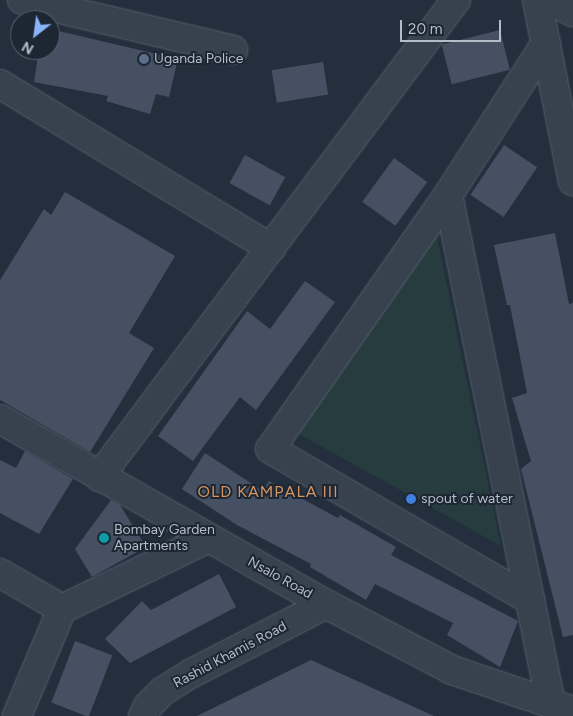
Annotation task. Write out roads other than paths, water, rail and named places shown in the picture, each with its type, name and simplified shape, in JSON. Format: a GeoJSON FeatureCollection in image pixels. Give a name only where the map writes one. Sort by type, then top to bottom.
{"type":"FeatureCollection","features":[{"type":"Feature","properties":{"kind":"street"},"geometry":{"type":"LineString","coordinates":[[22,0],[233,50]]}},
{"type":"Feature","properties":{"kind":"street"},"geometry":{"type":"LineString","coordinates":[[99,477],[456,0]]}},
{"type":"Feature","properties":{"kind":"street"},"geometry":{"type":"LineString","coordinates":[[537,0],[573,181]]}},
{"type":"Feature","properties":{"kind":"street"},"geometry":{"type":"LineString","coordinates":[[549,0],[573,12]]}},
{"type":"Feature","properties":{"kind":"street"},"geometry":{"type":"LineString","coordinates":[[530,600],[270,448],[448,195],[546,43]]}},
{"type":"Feature","properties":{"kind":"street"},"geometry":{"type":"LineString","coordinates":[[0,84],[271,248]]}},
{"type":"Feature","properties":{"kind":"street"},"geometry":{"type":"LineString","coordinates":[[448,195],[530,600],[562,707]]}},
{"type":"Feature","properties":{"kind":"street","name":"Nsalo Road"},"geometry":{"type":"LineString","coordinates":[[0,420],[326,604],[452,670],[562,707]]}},
{"type":"Feature","properties":{"kind":"street"},"geometry":{"type":"LineString","coordinates":[[17,716],[62,609],[209,538]]}},
{"type":"Feature","properties":{"kind":"street"},"geometry":{"type":"LineString","coordinates":[[0,573],[62,609]]}},
{"type":"Feature","properties":{"kind":"street","name":"Rashid Khamis Road"},"geometry":{"type":"LineString","coordinates":[[143,716],[148,706],[178,682],[326,604]]}},
{"type":"Feature","properties":{"kind":"place","name":"Uganda Police"},"geometry":{"type":"Point","coordinates":[144,59]}},
{"type":"Feature","properties":{"kind":"place","name":"spout of water"},"geometry":{"type":"Point","coordinates":[411,499]}},
{"type":"Feature","properties":{"kind":"place","name":"Bombay Garden Apartments"},"geometry":{"type":"Point","coordinates":[104,538]}},
{"type":"Feature","properties":{"kind":"district","name":"OLD KAMPALA III"},"geometry":{"type":"Point","coordinates":[268,492]}}]}
